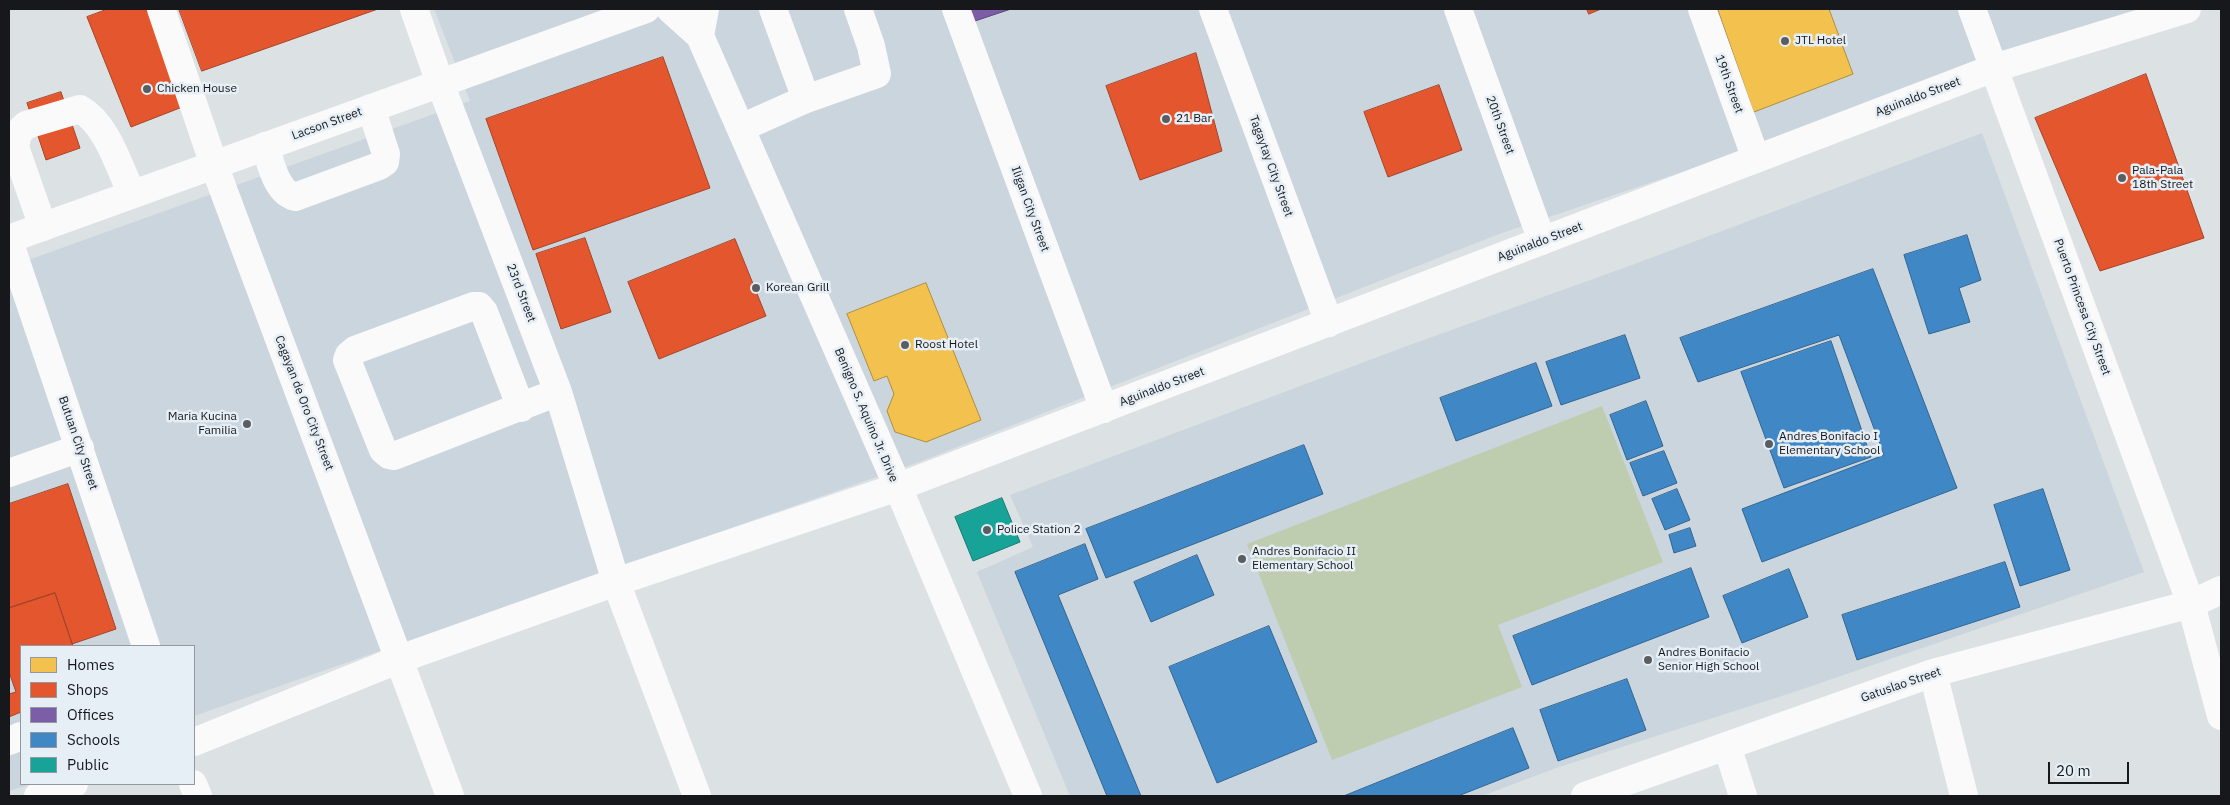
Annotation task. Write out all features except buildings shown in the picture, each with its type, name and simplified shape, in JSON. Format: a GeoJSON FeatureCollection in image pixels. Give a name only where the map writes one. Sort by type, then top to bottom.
{"type":"FeatureCollection","features":[{"type":"Feature","properties":{"kind":"street","name":"Cagayan de Oro City Street"},"geometry":{"type":"LineString","coordinates":[[161,9],[214,165],[450,796]]}},
{"type":"Feature","properties":{"kind":"street","name":"23rd Street"},"geometry":{"type":"LineString","coordinates":[[414,9],[440,83],[558,392],[616,582],[697,796]]}},
{"type":"Feature","properties":{"kind":"street","name":"Lacson Street"},"geometry":{"type":"LineString","coordinates":[[9,240],[646,9]]}},
{"type":"Feature","properties":{"kind":"street","name":"Benigno S. Aquino Jr. Drive"},"geometry":{"type":"LineString","coordinates":[[670,9],[700,36],[898,487],[1028,796]]}},
{"type":"Feature","properties":{"kind":"street"},"geometry":{"type":"LineString","coordinates":[[700,36],[705,9]]}},
{"type":"Feature","properties":{"kind":"street"},"geometry":{"type":"LineString","coordinates":[[773,9],[806,99]]}},
{"type":"Feature","properties":{"kind":"street"},"geometry":{"type":"LineString","coordinates":[[741,128],[806,99],[877,74],[871,46],[858,9]]}},
{"type":"Feature","properties":{"kind":"street","name":"Iligan City Street"},"geometry":{"type":"LineString","coordinates":[[956,9],[1104,408]]}},
{"type":"Feature","properties":{"kind":"street","name":"Tagaytay City Street"},"geometry":{"type":"LineString","coordinates":[[1213,9],[1329,323]]}},
{"type":"Feature","properties":{"kind":"street","name":"20th Street"},"geometry":{"type":"LineString","coordinates":[[1458,9],[1542,241]]}},
{"type":"Feature","properties":{"kind":"street","name":"19th Street"},"geometry":{"type":"LineString","coordinates":[[1702,9],[1756,159]]}},
{"type":"Feature","properties":{"kind":"street","name":"Puerto Princesa City Street"},"geometry":{"type":"LineString","coordinates":[[1972,9],[2191,604],[2221,716]]}},
{"type":"Feature","properties":{"kind":"street","name":"Aguinaldo Street"},"geometry":{"type":"LineString","coordinates":[[195,742],[400,659],[616,582],[898,487],[1994,68],[2187,9]]}},
{"type":"Feature","properties":{"kind":"street"},"geometry":{"type":"LineString","coordinates":[[264,146],[281,188],[288,195],[295,197],[379,166],[385,162],[386,154],[371,108]]}},
{"type":"Feature","properties":{"kind":"street"},"geometry":{"type":"LineString","coordinates":[[43,227],[15,147],[18,133],[26,125],[80,109],[91,115],[100,125],[132,194]]}},
{"type":"Feature","properties":{"kind":"street","name":"Butuan City Street"},"geometry":{"type":"LineString","coordinates":[[9,240],[146,645]]}},
{"type":"Feature","properties":{"kind":"street"},"geometry":{"type":"LineString","coordinates":[[521,408],[484,312],[479,306],[474,306],[355,350],[349,355],[347,360],[383,450],[389,455],[394,456],[521,408],[558,392]]}},
{"type":"Feature","properties":{"kind":"street"},"geometry":{"type":"LineString","coordinates":[[9,473],[80,448]]}},
{"type":"Feature","properties":{"kind":"street","name":"Gatuslao Street"},"geometry":{"type":"LineString","coordinates":[[1585,796],[1933,673],[2191,604],[2221,590]]}},
{"type":"Feature","properties":{"kind":"street"},"geometry":{"type":"LineString","coordinates":[[1933,673],[1964,796]]}},
{"type":"Feature","properties":{"kind":"street"},"geometry":{"type":"LineString","coordinates":[[1727,746],[1743,796]]}},
{"type":"Feature","properties":{"kind":"street"},"geometry":{"type":"LineString","coordinates":[[38,796],[71,785]]}},
{"type":"Feature","properties":{"kind":"shaded area"},"geometry":{"type":"Polygon","coordinates":[[[434,9],[2162,9],[1499,234],[919,462],[195,716],[195,645],[20,645],[20,785],[28,785],[9,791],[9,267],[470,101],[434,9]]]}},
{"type":"Feature","properties":{"kind":"shaded area"},"geometry":{"type":"Polygon","coordinates":[[[1982,133],[2144,572],[1794,692],[1556,768],[1482,796],[1070,796],[977,572],[1033,547],[1010,495],[1407,346],[1632,265],[1982,133]]]}},
{"type":"Feature","properties":{"kind":"green space"},"geometry":{"type":"Polygon","coordinates":[[[1602,406],[1663,562],[1498,625],[1522,687],[1332,760],[1247,544],[1602,406]]]}},
{"type":"Feature","properties":{"kind":"place","name":"JTL Hotel"},"geometry":{"type":"Point","coordinates":[1785,41]}},
{"type":"Feature","properties":{"kind":"place","name":"Chicken House"},"geometry":{"type":"Point","coordinates":[147,89]}},
{"type":"Feature","properties":{"kind":"place","name":"21 Bar"},"geometry":{"type":"Point","coordinates":[1166,119]}},
{"type":"Feature","properties":{"kind":"place","name":"Pala-Pala 18th Street"},"geometry":{"type":"Point","coordinates":[2122,178]}},
{"type":"Feature","properties":{"kind":"place","name":"Korean Grill"},"geometry":{"type":"Point","coordinates":[756,288]}},
{"type":"Feature","properties":{"kind":"place","name":"Roost Hotel"},"geometry":{"type":"Point","coordinates":[905,345]}},
{"type":"Feature","properties":{"kind":"place","name":"Maria Kucina Familia"},"geometry":{"type":"Point","coordinates":[247,424]}},
{"type":"Feature","properties":{"kind":"place","name":"Andres Bonifacio I Elementary School"},"geometry":{"type":"Point","coordinates":[1769,444]}},
{"type":"Feature","properties":{"kind":"place","name":"Police Station 2"},"geometry":{"type":"Point","coordinates":[987,530]}},
{"type":"Feature","properties":{"kind":"place","name":"Andres Bonifacio II Elementary School"},"geometry":{"type":"Point","coordinates":[1242,559]}},
{"type":"Feature","properties":{"kind":"place","name":"Andres Bonifacio Senior High School"},"geometry":{"type":"Point","coordinates":[1648,660]}}]}
